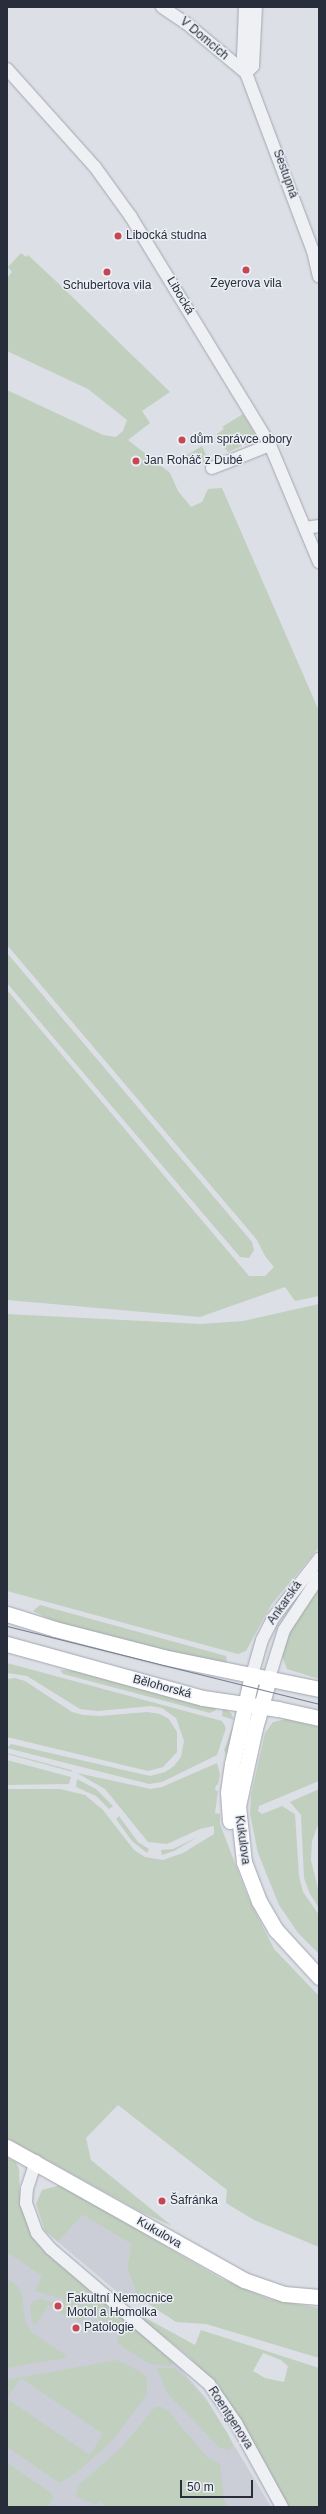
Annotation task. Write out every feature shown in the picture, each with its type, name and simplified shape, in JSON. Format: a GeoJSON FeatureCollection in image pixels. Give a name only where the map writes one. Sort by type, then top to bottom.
{"type":"FeatureCollection","features":[{"type":"Feature","properties":{"kind":"main road"},"geometry":{"type":"LineString","coordinates":[[7,1614],[54,1629],[163,1657],[319,1689]]}},
{"type":"Feature","properties":{"kind":"main road","name":"Bělohorská"},"geometry":{"type":"LineString","coordinates":[[7,1644],[184,1693],[319,1718]]}},
{"type":"Feature","properties":{"kind":"main road"},"geometry":{"type":"LineString","coordinates":[[244,1862],[230,1823],[228,1799],[232,1764],[252,1675]]}},
{"type":"Feature","properties":{"kind":"main road","name":"Kukulova"},"geometry":{"type":"LineString","coordinates":[[269,1678],[260,1706],[238,1806],[244,1862],[259,1901],[276,1930],[319,1977]]}},
{"type":"Feature","properties":{"kind":"main road","name":"Kukulova"},"geometry":{"type":"LineString","coordinates":[[7,2146],[244,2280],[284,2294],[319,2297]]}},
{"type":"Feature","properties":{"kind":"street","name":"V Domcích"},"geometry":{"type":"LineString","coordinates":[[162,7],[186,23],[246,73]]}},
{"type":"Feature","properties":{"kind":"street","name":"Sestupná"},"geometry":{"type":"LineString","coordinates":[[245,7],[243,56],[246,73],[313,250],[319,276]]}},
{"type":"Feature","properties":{"kind":"street"},"geometry":{"type":"LineString","coordinates":[[246,73],[253,66],[256,7]]}},
{"type":"Feature","properties":{"kind":"street","name":"Libocká"},"geometry":{"type":"LineString","coordinates":[[7,69],[94,167],[131,216],[270,445],[305,528],[316,546],[319,562]]}},
{"type":"Feature","properties":{"kind":"street"},"geometry":{"type":"LineString","coordinates":[[212,468],[270,445]]}},
{"type":"Feature","properties":{"kind":"street"},"geometry":{"type":"LineString","coordinates":[[305,528],[319,526]]}},
{"type":"Feature","properties":{"kind":"street","name":"Ankarská"},"geometry":{"type":"LineString","coordinates":[[252,1675],[260,1645],[272,1618],[319,1559]]}},
{"type":"Feature","properties":{"kind":"street","name":"Ankarská"},"geometry":{"type":"LineString","coordinates":[[269,1678],[284,1630],[319,1577]]}},
{"type":"Feature","properties":{"kind":"street","name":"Roentgenova"},"geometry":{"type":"LineString","coordinates":[[36,2162],[28,2182],[26,2203],[37,2233],[51,2248],[125,2310],[209,2384],[236,2423],[282,2507]]}},
{"type":"Feature","properties":{"kind":"shaded area","name":"Fakultní Nemocnice Motol a Homolka"},"geometry":{"type":"Polygon","coordinates":[[[7,2186],[20,2193],[27,2225],[42,2248],[178,2366],[206,2398],[271,2507],[7,2507],[7,2186]]]}},
{"type":"Feature","properties":{"kind":"shaded area"},"geometry":{"type":"Polygon","coordinates":[[[83,2215],[131,2244],[127,2269],[138,2297],[129,2302],[58,2242],[83,2215]]]}},
{"type":"Feature","properties":{"kind":"green space"},"geometry":{"type":"Polygon","coordinates":[[[21,253],[26,257],[28,255],[170,392],[142,411],[150,423],[128,440],[170,473],[178,491],[191,507],[202,502],[208,489],[222,488],[319,711],[319,1296],[295,1301],[285,1287],[200,1317],[7,1300],[7,990],[249,1276],[265,1276],[274,1267],[265,1256],[257,1240],[7,945],[7,390],[103,435],[116,437],[123,431],[127,420],[88,389],[7,351],[7,278],[12,272],[8,267],[21,253]]]}},
{"type":"Feature","properties":{"kind":"green space"},"geometry":{"type":"Polygon","coordinates":[[[243,414],[258,439],[228,452],[224,447],[231,443],[227,436],[220,440],[217,434],[224,429],[222,427],[243,414]]]}},
{"type":"Feature","properties":{"kind":"green space"},"geometry":{"type":"Polygon","coordinates":[[[202,446],[209,461],[193,466],[179,460],[202,446]]]}},
{"type":"Feature","properties":{"kind":"green space"},"geometry":{"type":"Polygon","coordinates":[[[7,953],[252,1242],[254,1250],[249,1258],[240,1257],[7,983],[7,953]]]}},
{"type":"Feature","properties":{"kind":"green space"},"geometry":{"type":"Polygon","coordinates":[[[319,1304],[319,1547],[271,1605],[246,1651],[238,1654],[7,1591],[7,1314],[201,1324],[243,1321],[319,1304]]]}},
{"type":"Feature","properties":{"kind":"green space"},"geometry":{"type":"Polygon","coordinates":[[[319,1590],[319,1679],[287,1669],[282,1656],[288,1636],[306,1605],[319,1590]]]}},
{"type":"Feature","properties":{"kind":"green space"},"geometry":{"type":"Polygon","coordinates":[[[40,1605],[226,1656],[227,1664],[66,1627],[33,1611],[40,1605]]]}},
{"type":"Feature","properties":{"kind":"green space"},"geometry":{"type":"Polygon","coordinates":[[[7,1663],[222,1721],[226,1728],[217,1755],[162,1782],[149,1784],[7,1748],[11,1744],[150,1776],[165,1772],[174,1766],[181,1757],[184,1741],[176,1718],[162,1708],[151,1706],[98,1711],[80,1709],[27,1676],[7,1673],[7,1663]]]}},
{"type":"Feature","properties":{"kind":"green space"},"geometry":{"type":"Polygon","coordinates":[[[60,1670],[80,1671],[216,1706],[216,1710],[210,1713],[63,1674],[60,1670]]]}},
{"type":"Feature","properties":{"kind":"green space"},"geometry":{"type":"Polygon","coordinates":[[[15,1678],[25,1681],[72,1712],[83,1715],[100,1716],[147,1712],[160,1714],[169,1719],[177,1732],[177,1752],[163,1767],[148,1771],[7,1737],[7,1679],[15,1678]]]}},
{"type":"Feature","properties":{"kind":"green space"},"geometry":{"type":"Polygon","coordinates":[[[223,1708],[231,1713],[234,1720],[222,1716],[223,1708]]]}},
{"type":"Feature","properties":{"kind":"green space"},"geometry":{"type":"Polygon","coordinates":[[[286,1719],[319,1727],[319,1781],[259,1806],[258,1811],[262,1814],[282,1806],[295,1814],[299,1876],[303,1892],[319,1915],[319,1954],[298,1933],[279,1905],[258,1853],[250,1814],[251,1795],[265,1733],[273,1722],[286,1719]]]}},
{"type":"Feature","properties":{"kind":"green space"},"geometry":{"type":"Polygon","coordinates":[[[233,1726],[227,1756],[224,1750],[233,1726]]]}},
{"type":"Feature","properties":{"kind":"green space"},"geometry":{"type":"Polygon","coordinates":[[[7,1754],[71,1770],[73,1772],[7,1754]]]}},
{"type":"Feature","properties":{"kind":"green space"},"geometry":{"type":"Polygon","coordinates":[[[7,1760],[71,1777],[69,1784],[7,1785],[7,1760]]]}},
{"type":"Feature","properties":{"kind":"green space"},"geometry":{"type":"Polygon","coordinates":[[[217,1763],[220,1774],[218,1785],[216,1785],[215,1790],[218,1791],[215,1813],[220,1814],[220,1824],[247,1895],[274,1949],[319,1996],[319,2247],[254,2220],[226,2203],[227,2190],[118,2105],[86,2138],[91,2160],[172,2226],[141,2212],[7,2138],[7,1789],[60,1789],[85,1795],[103,1810],[134,1850],[145,1857],[163,1860],[183,1853],[214,1834],[214,1826],[200,1829],[167,1844],[148,1842],[105,1789],[77,1773],[151,1789],[162,1787],[217,1763]]]}},
{"type":"Feature","properties":{"kind":"green space"},"geometry":{"type":"Polygon","coordinates":[[[77,1779],[96,1789],[113,1806],[109,1809],[96,1796],[76,1787],[77,1779]]]}},
{"type":"Feature","properties":{"kind":"green space"},"geometry":{"type":"Polygon","coordinates":[[[319,1789],[319,1822],[312,1841],[311,1860],[319,1893],[319,1908],[310,1894],[304,1878],[301,1815],[290,1802],[319,1789]]]}},
{"type":"Feature","properties":{"kind":"green space"},"geometry":{"type":"Polygon","coordinates":[[[119,1816],[138,1842],[149,1849],[147,1853],[132,1841],[116,1819],[119,1816]]]}},
{"type":"Feature","properties":{"kind":"green space"},"geometry":{"type":"Polygon","coordinates":[[[198,1837],[174,1851],[162,1855],[161,1850],[173,1849],[198,1837]]]}},
{"type":"Feature","properties":{"kind":"green space"},"geometry":{"type":"Polygon","coordinates":[[[7,2158],[16,2162],[19,2169],[20,2202],[33,2238],[44,2251],[173,2362],[172,2366],[150,2364],[126,2349],[117,2342],[120,2331],[93,2315],[91,2310],[81,2323],[73,2318],[71,2320],[49,2305],[35,2325],[32,2321],[30,2306],[33,2301],[42,2299],[61,2305],[63,2299],[35,2291],[42,2276],[7,2252],[7,2158]]]}},
{"type":"Feature","properties":{"kind":"green space"},"geometry":{"type":"Polygon","coordinates":[[[61,2185],[220,2278],[269,2299],[319,2308],[319,2358],[206,2324],[176,2322],[138,2297],[127,2269],[131,2244],[83,2215],[58,2242],[45,2231],[36,2204],[42,2190],[61,2185]]]}},
{"type":"Feature","properties":{"kind":"green space"},"geometry":{"type":"Polygon","coordinates":[[[7,2279],[17,2286],[22,2294],[25,2320],[31,2332],[66,2355],[64,2358],[7,2368],[7,2279]]]}},
{"type":"Feature","properties":{"kind":"green space"},"geometry":{"type":"Polygon","coordinates":[[[131,2310],[195,2345],[201,2330],[319,2368],[319,2507],[289,2507],[219,2387],[187,2355],[131,2310]],[[263,2353],[253,2371],[265,2378],[284,2382],[288,2366],[281,2360],[263,2353]]]}},
{"type":"Feature","properties":{"kind":"green space"},"geometry":{"type":"Polygon","coordinates":[[[117,2360],[140,2371],[147,2378],[147,2394],[113,2440],[76,2473],[60,2483],[7,2447],[7,2399],[90,2455],[103,2434],[21,2378],[7,2398],[7,2380],[117,2360]]]}},
{"type":"Feature","properties":{"kind":"green space"},"geometry":{"type":"Polygon","coordinates":[[[157,2368],[175,2368],[188,2380],[208,2403],[228,2434],[233,2445],[230,2450],[220,2448],[167,2393],[157,2368]]]}},
{"type":"Feature","properties":{"kind":"green space"},"geometry":{"type":"Polygon","coordinates":[[[155,2407],[162,2407],[168,2411],[207,2457],[220,2464],[224,2499],[228,2507],[107,2507],[99,2501],[96,2505],[77,2497],[76,2493],[80,2484],[122,2447],[155,2407]]]}},
{"type":"Feature","properties":{"kind":"green space"},"geometry":{"type":"Polygon","coordinates":[[[7,2463],[51,2493],[53,2499],[47,2507],[7,2507],[7,2463]]]}},
{"type":"Feature","properties":{"kind":"tram line"},"geometry":{"type":"LineString","coordinates":[[7,1626],[319,1704]]}},
{"type":"Feature","properties":{"kind":"place","name":"Libocká studna"},"geometry":{"type":"Point","coordinates":[118,236]}},
{"type":"Feature","properties":{"kind":"place","name":"Zeyerova vila"},"geometry":{"type":"Point","coordinates":[246,270]}},
{"type":"Feature","properties":{"kind":"place","name":"Schubertova vila"},"geometry":{"type":"Point","coordinates":[107,272]}},
{"type":"Feature","properties":{"kind":"place","name":"dům správce obory"},"geometry":{"type":"Point","coordinates":[182,440]}},
{"type":"Feature","properties":{"kind":"place","name":"Jan Roháč z Dubé"},"geometry":{"type":"Point","coordinates":[136,461]}},
{"type":"Feature","properties":{"kind":"place","name":"Šafránka"},"geometry":{"type":"Point","coordinates":[162,2201]}},
{"type":"Feature","properties":{"kind":"place","name":"Fakultní Nemocnice Motol a Homolka"},"geometry":{"type":"Point","coordinates":[58,2306]}},
{"type":"Feature","properties":{"kind":"place","name":"Patologie"},"geometry":{"type":"Point","coordinates":[76,2328]}}]}
